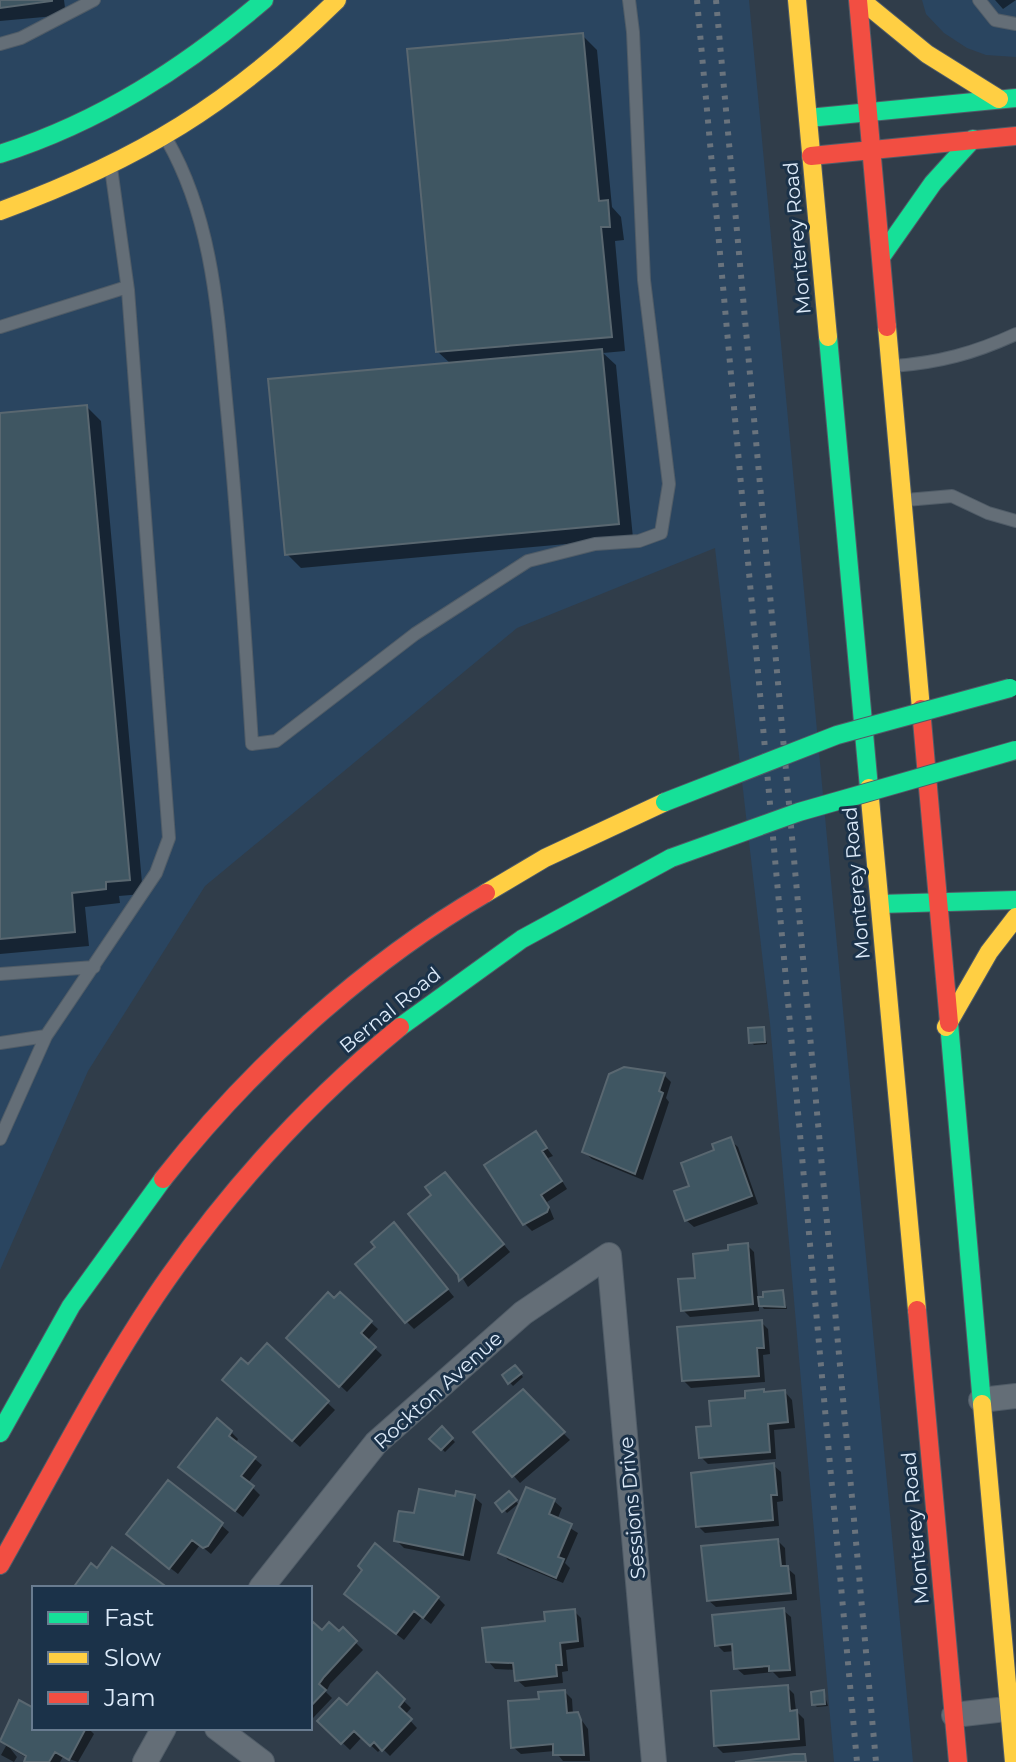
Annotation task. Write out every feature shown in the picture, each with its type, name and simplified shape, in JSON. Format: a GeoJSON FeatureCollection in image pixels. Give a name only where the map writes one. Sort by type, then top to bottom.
{"type":"FeatureCollection","features":[{"type":"Feature","properties":{"kind":"main road"},"geometry":{"type":"LineString","coordinates":[[0,154],[71,126],[144,87],[205,49],[264,0]]}},
{"type":"Feature","properties":{"kind":"main road"},"geometry":{"type":"LineString","coordinates":[[0,211],[111,168],[198,121],[286,54],[337,0]]}},
{"type":"Feature","properties":{"kind":"main road","name":"Monterey Road"},"geometry":{"type":"LineString","coordinates":[[797,0],[958,1762]]}},
{"type":"Feature","properties":{"kind":"main road"},"geometry":{"type":"LineString","coordinates":[[859,0],[927,54],[1007,98]]}},
{"type":"Feature","properties":{"kind":"main road"},"geometry":{"type":"LineString","coordinates":[[859,0],[946,1027],[981,1400],[998,1525],[1014,1762]]}},
{"type":"Feature","properties":{"kind":"main road"},"geometry":{"type":"LineString","coordinates":[[808,118],[1007,98]]}},
{"type":"Feature","properties":{"kind":"main road"},"geometry":{"type":"LineString","coordinates":[[811,156],[1016,136]]}},
{"type":"Feature","properties":{"kind":"main road"},"geometry":{"type":"LineString","coordinates":[[881,257],[933,183],[973,139]]}},
{"type":"Feature","properties":{"kind":"main road","name":"Bernal Road"},"geometry":{"type":"LineString","coordinates":[[0,1433],[72,1305],[146,1201],[267,1067],[358,985],[469,905],[544,859],[665,802],[837,735],[1013,687]]}},
{"type":"Feature","properties":{"kind":"main road","name":"Bernal Road"},"geometry":{"type":"LineString","coordinates":[[0,1565],[138,1324],[195,1242],[263,1158],[321,1097],[428,1005],[522,939],[671,858],[740,830],[839,798],[1016,750]]}},
{"type":"Feature","properties":{"kind":"main road"},"geometry":{"type":"LineString","coordinates":[[880,904],[1016,900]]}},
{"type":"Feature","properties":{"kind":"main road"},"geometry":{"type":"LineString","coordinates":[[946,1027],[989,952],[1016,917]]}},
{"type":"Feature","properties":{"kind":"street","name":"Rockton Avenue"},"geometry":{"type":"LineString","coordinates":[[263,1586],[376,1443],[523,1313],[609,1255]]}},
{"type":"Feature","properties":{"kind":"street","name":"Sessions Drive"},"geometry":{"type":"LineString","coordinates":[[609,1255],[654,1762]]}},
{"type":"Feature","properties":{"kind":"street"},"geometry":{"type":"LineString","coordinates":[[981,1400],[1016,1396]]}},
{"type":"Feature","properties":{"kind":"street"},"geometry":{"type":"LineString","coordinates":[[954,1715],[1012,1708]]}},
{"type":"Feature","properties":{"kind":"street"},"geometry":{"type":"LineString","coordinates":[[145,1762],[163,1730]]}},
{"type":"Feature","properties":{"kind":"street"},"geometry":{"type":"LineString","coordinates":[[220,1730],[262,1762]]}},
{"type":"Feature","properties":{"kind":"lane"},"geometry":{"type":"LineString","coordinates":[[0,44],[21,38],[94,0]]}},
{"type":"Feature","properties":{"kind":"lane"},"geometry":{"type":"LineString","coordinates":[[167,140],[186,173],[213,267],[239,540],[252,744],[276,741],[415,634],[528,561],[595,544],[639,541],[661,533],[669,484],[644,280],[629,0]]}},
{"type":"Feature","properties":{"kind":"lane"},"geometry":{"type":"LineString","coordinates":[[979,0],[995,20],[1016,24]]}},
{"type":"Feature","properties":{"kind":"lane"},"geometry":{"type":"LineString","coordinates":[[0,1139],[46,1036],[156,873],[169,838],[127,287],[111,168]]}},
{"type":"Feature","properties":{"kind":"lane"},"geometry":{"type":"LineString","coordinates":[[0,327],[127,287]]}},
{"type":"Feature","properties":{"kind":"lane"},"geometry":{"type":"LineString","coordinates":[[891,367],[940,363],[981,350],[1016,334]]}},
{"type":"Feature","properties":{"kind":"lane"},"geometry":{"type":"LineString","coordinates":[[903,500],[952,496],[988,513],[1016,521]]}},
{"type":"Feature","properties":{"kind":"lane"},"geometry":{"type":"LineString","coordinates":[[0,974],[94,967]]}},
{"type":"Feature","properties":{"kind":"lane"},"geometry":{"type":"LineString","coordinates":[[0,1043],[46,1036]]}},
{"type":"Feature","properties":{"kind":"shaded area"},"geometry":{"type":"Polygon","coordinates":[[[0,0],[749,0],[913,1762],[834,1762],[770,1023],[715,548],[517,628],[205,886],[88,1071],[0,1270],[0,0]]]}},
{"type":"Feature","properties":{"kind":"shaded area"},"geometry":{"type":"Polygon","coordinates":[[[922,0],[1016,0],[1016,57],[986,55],[967,48],[944,33],[926,14],[922,0]]]}},
{"type":"Feature","properties":{"kind":"building"},"geometry":{"type":"Polygon","coordinates":[[[0,0],[52,0],[52,1],[0,8],[0,0]]]}},
{"type":"Feature","properties":{"kind":"building"},"geometry":{"type":"Polygon","coordinates":[[[583,33],[599,201],[608,200],[610,227],[601,227],[612,337],[436,352],[407,49],[583,33]]]}},
{"type":"Feature","properties":{"kind":"building"},"geometry":{"type":"Polygon","coordinates":[[[602,349],[619,524],[285,555],[268,379],[602,349]]]}},
{"type":"Feature","properties":{"kind":"building"},"geometry":{"type":"Polygon","coordinates":[[[87,405],[130,880],[106,882],[106,889],[72,893],[75,932],[0,939],[0,413],[87,405]]]}},
{"type":"Feature","properties":{"kind":"building"},"geometry":{"type":"Polygon","coordinates":[[[764,1027],[765,1042],[749,1043],[748,1028],[764,1027]]]}},
{"type":"Feature","properties":{"kind":"building"},"geometry":{"type":"Polygon","coordinates":[[[624,1067],[665,1073],[659,1091],[663,1093],[635,1174],[582,1152],[609,1074],[624,1067]]]}},
{"type":"Feature","properties":{"kind":"building"},"geometry":{"type":"Polygon","coordinates":[[[536,1131],[547,1148],[542,1151],[562,1181],[541,1195],[549,1207],[547,1212],[523,1225],[484,1165],[536,1131]]]}},
{"type":"Feature","properties":{"kind":"building"},"geometry":{"type":"Polygon","coordinates":[[[731,1137],[752,1196],[685,1221],[674,1191],[689,1186],[681,1163],[714,1150],[712,1144],[731,1137]]]}},
{"type":"Feature","properties":{"kind":"building"},"geometry":{"type":"Polygon","coordinates":[[[445,1172],[504,1244],[459,1281],[458,1275],[408,1214],[431,1195],[425,1187],[445,1172]]]}},
{"type":"Feature","properties":{"kind":"building"},"geometry":{"type":"Polygon","coordinates":[[[394,1222],[448,1289],[405,1323],[355,1264],[375,1247],[371,1242],[394,1222]]]}},
{"type":"Feature","properties":{"kind":"building"},"geometry":{"type":"Polygon","coordinates":[[[748,1243],[753,1304],[681,1311],[678,1279],[695,1278],[693,1254],[728,1250],[728,1245],[748,1243]]]}},
{"type":"Feature","properties":{"kind":"building"},"geometry":{"type":"Polygon","coordinates":[[[783,1290],[785,1307],[759,1306],[758,1297],[763,1297],[763,1292],[783,1290]]]}},
{"type":"Feature","properties":{"kind":"building"},"geometry":{"type":"Polygon","coordinates":[[[328,1292],[334,1298],[340,1292],[372,1321],[361,1333],[376,1347],[339,1387],[286,1338],[328,1292]]]}},
{"type":"Feature","properties":{"kind":"building"},"geometry":{"type":"Polygon","coordinates":[[[762,1320],[764,1348],[757,1348],[759,1376],[682,1381],[677,1327],[762,1320]]]}},
{"type":"Feature","properties":{"kind":"building"},"geometry":{"type":"Polygon","coordinates":[[[267,1343],[329,1401],[292,1441],[222,1380],[241,1358],[248,1364],[267,1343]]]}},
{"type":"Feature","properties":{"kind":"building"},"geometry":{"type":"Polygon","coordinates":[[[515,1365],[522,1373],[508,1384],[502,1375],[515,1365]]]}},
{"type":"Feature","properties":{"kind":"building"},"geometry":{"type":"Polygon","coordinates":[[[523,1389],[565,1432],[512,1477],[473,1432],[523,1389]]]}},
{"type":"Feature","properties":{"kind":"building"},"geometry":{"type":"Polygon","coordinates":[[[764,1389],[764,1392],[785,1390],[788,1422],[768,1424],[770,1452],[699,1458],[696,1427],[711,1426],[709,1401],[745,1398],[745,1391],[764,1389]]]}},
{"type":"Feature","properties":{"kind":"building"},"geometry":{"type":"Polygon","coordinates":[[[217,1418],[232,1431],[229,1436],[256,1457],[241,1476],[254,1486],[235,1511],[178,1467],[217,1418]]]}},
{"type":"Feature","properties":{"kind":"building"},"geometry":{"type":"Polygon","coordinates":[[[442,1426],[453,1438],[441,1450],[429,1439],[442,1426]]]}},
{"type":"Feature","properties":{"kind":"building"},"geometry":{"type":"Polygon","coordinates":[[[774,1463],[777,1495],[771,1495],[773,1520],[696,1527],[691,1473],[774,1463]]]}},
{"type":"Feature","properties":{"kind":"building"},"geometry":{"type":"Polygon","coordinates":[[[168,1480],[223,1523],[208,1546],[203,1548],[192,1540],[169,1569],[126,1534],[168,1480]]]}},
{"type":"Feature","properties":{"kind":"building"},"geometry":{"type":"Polygon","coordinates":[[[526,1487],[555,1499],[549,1514],[572,1524],[558,1557],[564,1559],[556,1578],[498,1553],[526,1487]]]}},
{"type":"Feature","properties":{"kind":"building"},"geometry":{"type":"Polygon","coordinates":[[[419,1489],[455,1496],[456,1491],[475,1495],[463,1555],[394,1541],[399,1511],[414,1513],[419,1489]]]}},
{"type":"Feature","properties":{"kind":"building"},"geometry":{"type":"Polygon","coordinates":[[[509,1491],[517,1500],[502,1512],[495,1503],[509,1491]]]}},
{"type":"Feature","properties":{"kind":"building"},"geometry":{"type":"Polygon","coordinates":[[[778,1539],[781,1566],[788,1566],[791,1593],[707,1601],[701,1546],[778,1539]]]}},
{"type":"Feature","properties":{"kind":"building"},"geometry":{"type":"Polygon","coordinates":[[[375,1543],[439,1597],[423,1618],[414,1611],[396,1634],[344,1594],[362,1570],[358,1566],[375,1543]]]}},
{"type":"Feature","properties":{"kind":"building"},"geometry":{"type":"Polygon","coordinates":[[[112,1547],[165,1586],[74,1586],[91,1563],[97,1568],[112,1547]]]}},
{"type":"Feature","properties":{"kind":"building"},"geometry":{"type":"Polygon","coordinates":[[[784,1608],[790,1670],[769,1671],[769,1666],[734,1669],[732,1644],[715,1646],[712,1615],[784,1608]]]}},
{"type":"Feature","properties":{"kind":"building"},"geometry":{"type":"Polygon","coordinates":[[[575,1609],[578,1641],[560,1643],[562,1665],[556,1665],[557,1676],[515,1681],[513,1663],[486,1662],[482,1628],[545,1621],[544,1612],[575,1609]]]}},
{"type":"Feature","properties":{"kind":"building"},"geometry":{"type":"Polygon","coordinates":[[[312,1621],[322,1630],[329,1622],[339,1631],[343,1627],[357,1641],[319,1684],[326,1690],[312,1705],[312,1621]]]}},
{"type":"Feature","properties":{"kind":"building"},"geometry":{"type":"Polygon","coordinates":[[[377,1672],[405,1699],[399,1707],[412,1719],[382,1751],[374,1742],[370,1746],[354,1731],[341,1744],[317,1721],[339,1698],[347,1705],[377,1672]]]}},
{"type":"Feature","properties":{"kind":"building"},"geometry":{"type":"Polygon","coordinates":[[[788,1685],[790,1711],[797,1710],[799,1739],[714,1746],[711,1691],[788,1685]]]}},
{"type":"Feature","properties":{"kind":"building"},"geometry":{"type":"Polygon","coordinates":[[[565,1690],[567,1713],[578,1712],[581,1720],[584,1755],[553,1755],[553,1744],[511,1748],[508,1701],[539,1699],[538,1692],[565,1690]]]}},
{"type":"Feature","properties":{"kind":"building"},"geometry":{"type":"Polygon","coordinates":[[[824,1690],[825,1704],[812,1705],[811,1692],[824,1690]]]}},
{"type":"Feature","properties":{"kind":"building"},"geometry":{"type":"Polygon","coordinates":[[[19,1700],[32,1707],[32,1730],[85,1730],[69,1760],[55,1752],[49,1762],[24,1762],[26,1756],[0,1741],[19,1700]]]}},
{"type":"Feature","properties":{"kind":"building"},"geometry":{"type":"Polygon","coordinates":[[[805,1754],[806,1762],[735,1762],[805,1754]]]}},
{"type":"Feature","properties":{"kind":"railway"},"geometry":{"type":"LineString","coordinates":[[697,0],[857,1762]]}},
{"type":"Feature","properties":{"kind":"railway"},"geometry":{"type":"LineString","coordinates":[[716,0],[876,1762]]}},
{"type":"Feature","properties":{"kind":"traffic: fast"},"geometry":{"type":"LineString","coordinates":[[0,154],[72,126],[140,90],[203,48],[264,0]]}},
{"type":"Feature","properties":{"kind":"traffic: fast"},"geometry":{"type":"LineString","coordinates":[[808,118],[1016,98]]}},
{"type":"Feature","properties":{"kind":"traffic: fast"},"geometry":{"type":"LineString","coordinates":[[881,257],[933,183],[973,139]]}},
{"type":"Feature","properties":{"kind":"traffic: fast"},"geometry":{"type":"LineString","coordinates":[[828,337],[869,788]]}},
{"type":"Feature","properties":{"kind":"traffic: fast"},"geometry":{"type":"LineString","coordinates":[[665,802],[837,735],[1010,688]]}},
{"type":"Feature","properties":{"kind":"traffic: fast"},"geometry":{"type":"LineString","coordinates":[[671,858],[799,812],[1016,750]]}},
{"type":"Feature","properties":{"kind":"traffic: fast"},"geometry":{"type":"LineString","coordinates":[[400,1027],[522,939],[671,858]]}},
{"type":"Feature","properties":{"kind":"traffic: fast"},"geometry":{"type":"LineString","coordinates":[[880,904],[1016,900]]}},
{"type":"Feature","properties":{"kind":"traffic: fast"},"geometry":{"type":"LineString","coordinates":[[949,1023],[982,1404]]}},
{"type":"Feature","properties":{"kind":"traffic: fast"},"geometry":{"type":"LineString","coordinates":[[0,1433],[71,1306],[163,1179]]}},
{"type":"Feature","properties":{"kind":"traffic: slow"},"geometry":{"type":"LineString","coordinates":[[0,211],[96,171],[181,125],[259,70],[337,0]]}},
{"type":"Feature","properties":{"kind":"traffic: slow"},"geometry":{"type":"LineString","coordinates":[[797,0],[828,337]]}},
{"type":"Feature","properties":{"kind":"traffic: slow"},"geometry":{"type":"LineString","coordinates":[[861,0],[927,54],[999,99]]}},
{"type":"Feature","properties":{"kind":"traffic: slow"},"geometry":{"type":"LineString","coordinates":[[887,327],[921,709]]}},
{"type":"Feature","properties":{"kind":"traffic: slow"},"geometry":{"type":"LineString","coordinates":[[869,788],[917,1310]]}},
{"type":"Feature","properties":{"kind":"traffic: slow"},"geometry":{"type":"LineString","coordinates":[[486,893],[545,858],[665,802]]}},
{"type":"Feature","properties":{"kind":"traffic: slow"},"geometry":{"type":"LineString","coordinates":[[946,1027],[989,952],[1016,917]]}},
{"type":"Feature","properties":{"kind":"traffic: slow"},"geometry":{"type":"LineString","coordinates":[[982,1404],[1014,1762]]}},
{"type":"Feature","properties":{"kind":"traffic: jam"},"geometry":{"type":"LineString","coordinates":[[858,0],[887,327]]}},
{"type":"Feature","properties":{"kind":"traffic: jam"},"geometry":{"type":"LineString","coordinates":[[811,156],[1016,136]]}},
{"type":"Feature","properties":{"kind":"traffic: jam"},"geometry":{"type":"LineString","coordinates":[[921,709],[949,1023]]}},
{"type":"Feature","properties":{"kind":"traffic: jam"},"geometry":{"type":"LineString","coordinates":[[163,1179],[233,1097],[311,1021],[396,952],[486,893]]}},
{"type":"Feature","properties":{"kind":"traffic: jam"},"geometry":{"type":"LineString","coordinates":[[0,1565],[114,1362],[181,1260],[238,1187],[299,1120],[400,1027]]}},
{"type":"Feature","properties":{"kind":"traffic: jam"},"geometry":{"type":"LineString","coordinates":[[917,1310],[958,1762]]}}]}
